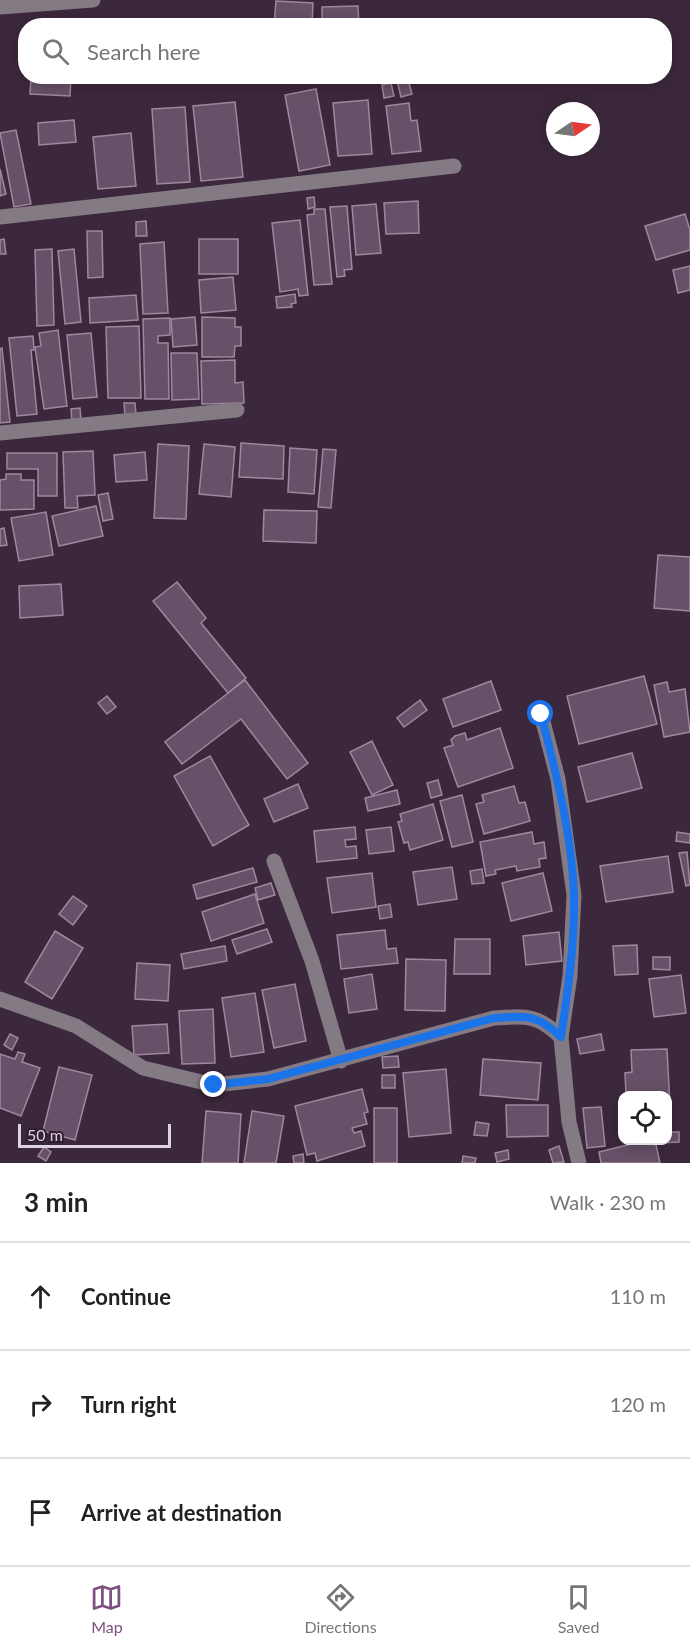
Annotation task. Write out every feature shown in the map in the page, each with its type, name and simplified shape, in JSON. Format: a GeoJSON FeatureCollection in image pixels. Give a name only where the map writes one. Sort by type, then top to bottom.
{"type":"FeatureCollection","features":[{"type":"Feature","properties":{"kind":"street"},"geometry":{"type":"LineString","coordinates":[[0,7],[93,0]]}},
{"type":"Feature","properties":{"kind":"street"},"geometry":{"type":"LineString","coordinates":[[0,217],[454,166]]}},
{"type":"Feature","properties":{"kind":"street"},"geometry":{"type":"LineString","coordinates":[[0,433],[237,410]]}},
{"type":"Feature","properties":{"kind":"street"},"geometry":{"type":"LineString","coordinates":[[541,714],[558,779],[574,895],[570,976],[561,1037],[569,1122],[579,1163]]}},
{"type":"Feature","properties":{"kind":"street"},"geometry":{"type":"LineString","coordinates":[[274,861],[312,961],[341,1061]]}},
{"type":"Feature","properties":{"kind":"street"},"geometry":{"type":"LineString","coordinates":[[0,999],[76,1026],[143,1068],[174,1078],[214,1085],[268,1079],[494,1018],[526,1016],[545,1021],[561,1037]]}},
{"type":"Feature","properties":{"kind":"building"},"geometry":{"type":"Polygon","coordinates":[[[276,1],[313,3],[312,18],[275,18],[276,1]]]}},
{"type":"Feature","properties":{"kind":"building"},"geometry":{"type":"Polygon","coordinates":[[[358,6],[359,18],[322,18],[322,7],[358,6]]]}},
{"type":"Feature","properties":{"kind":"building"},"geometry":{"type":"Polygon","coordinates":[[[31,84],[71,84],[70,96],[30,94],[31,84]]]}},
{"type":"Feature","properties":{"kind":"building"},"geometry":{"type":"Polygon","coordinates":[[[391,84],[394,96],[384,98],[382,85],[391,84]]]}},
{"type":"Feature","properties":{"kind":"building"},"geometry":{"type":"Polygon","coordinates":[[[398,84],[409,84],[412,94],[401,97],[398,84]]]}},
{"type":"Feature","properties":{"kind":"building"},"geometry":{"type":"Polygon","coordinates":[[[316,89],[330,165],[299,171],[285,95],[316,89]]]}},
{"type":"Feature","properties":{"kind":"building"},"geometry":{"type":"Polygon","coordinates":[[[368,100],[372,154],[338,156],[333,103],[368,100]]]}},
{"type":"Feature","properties":{"kind":"building"},"geometry":{"type":"Polygon","coordinates":[[[235,102],[243,177],[201,181],[193,106],[235,102]]]}},
{"type":"Feature","properties":{"kind":"building"},"geometry":{"type":"Polygon","coordinates":[[[409,103],[411,121],[417,120],[421,151],[392,154],[386,106],[409,103]]]}},
{"type":"Feature","properties":{"kind":"building"},"geometry":{"type":"Polygon","coordinates":[[[185,107],[190,182],[157,184],[152,109],[185,107]]]}},
{"type":"Feature","properties":{"kind":"building"},"geometry":{"type":"Polygon","coordinates":[[[74,120],[76,142],[39,145],[38,123],[74,120]]]}},
{"type":"Feature","properties":{"kind":"building"},"geometry":{"type":"Polygon","coordinates":[[[16,130],[31,204],[14,207],[0,133],[16,130]]]}},
{"type":"Feature","properties":{"kind":"building"},"geometry":{"type":"Polygon","coordinates":[[[131,133],[136,186],[98,189],[93,137],[131,133]]]}},
{"type":"Feature","properties":{"kind":"building"},"geometry":{"type":"Polygon","coordinates":[[[0,169],[6,194],[0,196],[0,169]]]}},
{"type":"Feature","properties":{"kind":"building"},"geometry":{"type":"Polygon","coordinates":[[[314,197],[315,207],[308,209],[307,198],[314,197]]]}},
{"type":"Feature","properties":{"kind":"building"},"geometry":{"type":"Polygon","coordinates":[[[418,201],[419,233],[386,234],[384,203],[418,201]]]}},
{"type":"Feature","properties":{"kind":"building"},"geometry":{"type":"Polygon","coordinates":[[[376,204],[381,253],[356,255],[352,206],[376,204]]]}},
{"type":"Feature","properties":{"kind":"building"},"geometry":{"type":"Polygon","coordinates":[[[347,206],[352,269],[344,270],[345,276],[337,277],[330,207],[347,206]]]}},
{"type":"Feature","properties":{"kind":"building"},"geometry":{"type":"Polygon","coordinates":[[[314,209],[325,209],[332,284],[314,285],[307,215],[314,214],[314,209]]]}},
{"type":"Feature","properties":{"kind":"building"},"geometry":{"type":"Polygon","coordinates":[[[685,214],[690,230],[690,250],[656,260],[645,226],[685,214]]]}},
{"type":"Feature","properties":{"kind":"building"},"geometry":{"type":"Polygon","coordinates":[[[300,220],[308,295],[299,296],[298,289],[280,292],[272,223],[300,220]]]}},
{"type":"Feature","properties":{"kind":"building"},"geometry":{"type":"Polygon","coordinates":[[[146,221],[147,236],[136,236],[136,222],[146,221]]]}},
{"type":"Feature","properties":{"kind":"building"},"geometry":{"type":"Polygon","coordinates":[[[87,231],[102,231],[103,277],[88,278],[87,231]]]}},
{"type":"Feature","properties":{"kind":"building"},"geometry":{"type":"Polygon","coordinates":[[[4,239],[6,254],[0,254],[0,240],[4,239]]]}},
{"type":"Feature","properties":{"kind":"building"},"geometry":{"type":"Polygon","coordinates":[[[199,239],[238,239],[238,274],[199,274],[199,239]]]}},
{"type":"Feature","properties":{"kind":"building"},"geometry":{"type":"Polygon","coordinates":[[[164,242],[168,313],[143,314],[140,244],[164,242]]]}},
{"type":"Feature","properties":{"kind":"building"},"geometry":{"type":"Polygon","coordinates":[[[52,249],[54,325],[37,326],[35,250],[52,249]]]}},
{"type":"Feature","properties":{"kind":"building"},"geometry":{"type":"Polygon","coordinates":[[[74,249],[81,322],[65,324],[58,251],[74,249]]]}},
{"type":"Feature","properties":{"kind":"building"},"geometry":{"type":"Polygon","coordinates":[[[690,266],[690,290],[678,293],[673,270],[690,266]]]}},
{"type":"Feature","properties":{"kind":"building"},"geometry":{"type":"Polygon","coordinates":[[[233,277],[236,310],[201,313],[199,280],[233,277]]]}},
{"type":"Feature","properties":{"kind":"building"},"geometry":{"type":"Polygon","coordinates":[[[295,294],[296,303],[291,304],[292,307],[277,308],[276,297],[295,294]]]}},
{"type":"Feature","properties":{"kind":"building"},"geometry":{"type":"Polygon","coordinates":[[[136,295],[138,320],[90,323],[89,298],[136,295]]]}},
{"type":"Feature","properties":{"kind":"building"},"geometry":{"type":"Polygon","coordinates":[[[195,317],[197,345],[173,347],[171,319],[195,317]]]}},
{"type":"Feature","properties":{"kind":"building"},"geometry":{"type":"Polygon","coordinates":[[[202,317],[235,318],[235,327],[241,327],[241,346],[235,346],[234,357],[202,357],[202,317]]]}},
{"type":"Feature","properties":{"kind":"building"},"geometry":{"type":"Polygon","coordinates":[[[170,318],[170,335],[158,336],[158,343],[168,343],[169,399],[145,399],[143,319],[170,318]]]}},
{"type":"Feature","properties":{"kind":"building"},"geometry":{"type":"Polygon","coordinates":[[[139,326],[141,398],[108,398],[106,327],[139,326]]]}},
{"type":"Feature","properties":{"kind":"building"},"geometry":{"type":"Polygon","coordinates":[[[58,330],[67,406],[44,409],[35,347],[41,346],[39,333],[58,330]]]}},
{"type":"Feature","properties":{"kind":"building"},"geometry":{"type":"Polygon","coordinates":[[[91,333],[97,397],[73,399],[67,335],[91,333]]]}},
{"type":"Feature","properties":{"kind":"building"},"geometry":{"type":"Polygon","coordinates":[[[33,336],[34,350],[31,350],[37,414],[17,416],[9,338],[33,336]]]}},
{"type":"Feature","properties":{"kind":"building"},"geometry":{"type":"Polygon","coordinates":[[[2,348],[10,422],[0,423],[0,349],[2,348]]]}},
{"type":"Feature","properties":{"kind":"building"},"geometry":{"type":"Polygon","coordinates":[[[171,353],[197,353],[199,399],[172,400],[171,353]]]}},
{"type":"Feature","properties":{"kind":"building"},"geometry":{"type":"Polygon","coordinates":[[[235,360],[235,383],[243,382],[244,403],[202,404],[201,361],[235,360]]]}},
{"type":"Feature","properties":{"kind":"building"},"geometry":{"type":"Polygon","coordinates":[[[124,403],[135,403],[136,414],[125,415],[124,403]]]}},
{"type":"Feature","properties":{"kind":"building"},"geometry":{"type":"Polygon","coordinates":[[[80,408],[81,421],[72,422],[71,409],[80,408]]]}},
{"type":"Feature","properties":{"kind":"building"},"geometry":{"type":"Polygon","coordinates":[[[241,443],[284,446],[283,479],[239,477],[241,443]]]}},
{"type":"Feature","properties":{"kind":"building"},"geometry":{"type":"Polygon","coordinates":[[[158,444],[189,446],[186,519],[154,518],[158,444]]]}},
{"type":"Feature","properties":{"kind":"building"},"geometry":{"type":"Polygon","coordinates":[[[204,444],[235,447],[231,497],[199,494],[204,444]]]}},
{"type":"Feature","properties":{"kind":"building"},"geometry":{"type":"Polygon","coordinates":[[[290,448],[317,450],[314,494],[288,492],[290,448]]]}},
{"type":"Feature","properties":{"kind":"building"},"geometry":{"type":"Polygon","coordinates":[[[323,449],[336,450],[331,508],[318,507],[323,449]]]}},
{"type":"Feature","properties":{"kind":"building"},"geometry":{"type":"Polygon","coordinates":[[[93,451],[95,495],[77,496],[78,508],[65,508],[63,452],[93,451]]]}},
{"type":"Feature","properties":{"kind":"building"},"geometry":{"type":"Polygon","coordinates":[[[145,452],[147,480],[116,482],[114,455],[145,452]]]}},
{"type":"Feature","properties":{"kind":"building"},"geometry":{"type":"Polygon","coordinates":[[[7,453],[57,453],[57,496],[38,496],[38,469],[7,469],[7,453]]]}},
{"type":"Feature","properties":{"kind":"building"},"geometry":{"type":"Polygon","coordinates":[[[6,474],[21,474],[21,480],[34,480],[34,509],[0,510],[0,480],[6,479],[6,474]]]}},
{"type":"Feature","properties":{"kind":"building"},"geometry":{"type":"Polygon","coordinates":[[[108,493],[113,519],[103,521],[98,495],[108,493]]]}},
{"type":"Feature","properties":{"kind":"building"},"geometry":{"type":"Polygon","coordinates":[[[96,506],[103,536],[59,546],[52,516],[96,506]]]}},
{"type":"Feature","properties":{"kind":"building"},"geometry":{"type":"Polygon","coordinates":[[[264,510],[317,511],[316,543],[263,541],[264,510]]]}},
{"type":"Feature","properties":{"kind":"building"},"geometry":{"type":"Polygon","coordinates":[[[46,512],[53,555],[19,561],[11,518],[46,512]]]}},
{"type":"Feature","properties":{"kind":"building"},"geometry":{"type":"Polygon","coordinates":[[[4,528],[7,545],[0,546],[0,529],[4,528]]]}},
{"type":"Feature","properties":{"kind":"building"},"geometry":{"type":"Polygon","coordinates":[[[658,555],[690,557],[690,611],[654,608],[658,555]]]}},
{"type":"Feature","properties":{"kind":"building"},"geometry":{"type":"Polygon","coordinates":[[[177,582],[206,618],[201,623],[246,678],[228,693],[153,601],[177,582]]]}},
{"type":"Feature","properties":{"kind":"building"},"geometry":{"type":"Polygon","coordinates":[[[61,584],[63,615],[20,618],[19,586],[61,584]]]}},
{"type":"Feature","properties":{"kind":"building"},"geometry":{"type":"Polygon","coordinates":[[[644,676],[657,724],[579,744],[567,696],[644,676]]]}},
{"type":"Feature","properties":{"kind":"building"},"geometry":{"type":"Polygon","coordinates":[[[245,680],[308,763],[287,779],[241,719],[182,764],[165,742],[245,680]]]}},
{"type":"Feature","properties":{"kind":"building"},"geometry":{"type":"Polygon","coordinates":[[[491,681],[501,710],[453,727],[443,699],[491,681]]]}},
{"type":"Feature","properties":{"kind":"building"},"geometry":{"type":"Polygon","coordinates":[[[667,682],[669,692],[685,689],[690,732],[664,737],[654,685],[667,682]]]}},
{"type":"Feature","properties":{"kind":"building"},"geometry":{"type":"Polygon","coordinates":[[[107,696],[116,707],[107,714],[98,703],[107,696]]]}},
{"type":"Feature","properties":{"kind":"building"},"geometry":{"type":"Polygon","coordinates":[[[420,700],[427,710],[404,727],[397,718],[420,700]]]}},
{"type":"Feature","properties":{"kind":"building"},"geometry":{"type":"Polygon","coordinates":[[[500,728],[513,768],[458,787],[444,748],[453,745],[451,740],[455,736],[465,733],[467,740],[500,728]]]}},
{"type":"Feature","properties":{"kind":"building"},"geometry":{"type":"Polygon","coordinates":[[[372,741],[393,785],[372,795],[350,752],[372,741]]]}},
{"type":"Feature","properties":{"kind":"building"},"geometry":{"type":"Polygon","coordinates":[[[632,753],[642,788],[587,802],[578,767],[632,753]]]}},
{"type":"Feature","properties":{"kind":"building"},"geometry":{"type":"Polygon","coordinates":[[[210,756],[249,825],[213,846],[174,776],[210,756]]]}},
{"type":"Feature","properties":{"kind":"building"},"geometry":{"type":"Polygon","coordinates":[[[438,780],[442,795],[431,798],[427,783],[438,780]]]}},
{"type":"Feature","properties":{"kind":"building"},"geometry":{"type":"Polygon","coordinates":[[[298,784],[308,808],[274,822],[264,799],[298,784]]]}},
{"type":"Feature","properties":{"kind":"building"},"geometry":{"type":"Polygon","coordinates":[[[514,786],[519,803],[525,802],[530,821],[484,834],[476,804],[484,802],[482,795],[514,786]]]}},
{"type":"Feature","properties":{"kind":"building"},"geometry":{"type":"Polygon","coordinates":[[[397,790],[400,804],[368,811],[365,798],[397,790]]]}},
{"type":"Feature","properties":{"kind":"building"},"geometry":{"type":"Polygon","coordinates":[[[462,795],[473,842],[452,847],[440,801],[462,795]]]}},
{"type":"Feature","properties":{"kind":"building"},"geometry":{"type":"Polygon","coordinates":[[[433,804],[443,840],[410,850],[408,842],[404,843],[398,822],[402,821],[400,814],[433,804]]]}},
{"type":"Feature","properties":{"kind":"building"},"geometry":{"type":"Polygon","coordinates":[[[355,827],[356,839],[345,840],[346,847],[356,846],[357,858],[317,862],[314,831],[355,827]]]}},
{"type":"Feature","properties":{"kind":"building"},"geometry":{"type":"Polygon","coordinates":[[[391,827],[394,851],[369,854],[366,830],[391,827]]]}},
{"type":"Feature","properties":{"kind":"building"},"geometry":{"type":"Polygon","coordinates":[[[532,832],[534,844],[544,842],[546,858],[539,859],[540,867],[517,871],[516,866],[495,870],[496,874],[486,876],[480,842],[532,832]]]}},
{"type":"Feature","properties":{"kind":"building"},"geometry":{"type":"Polygon","coordinates":[[[677,832],[690,834],[690,843],[676,841],[677,832]]]}},
{"type":"Feature","properties":{"kind":"building"},"geometry":{"type":"Polygon","coordinates":[[[687,852],[690,885],[686,886],[679,853],[687,852]]]}},
{"type":"Feature","properties":{"kind":"building"},"geometry":{"type":"Polygon","coordinates":[[[668,856],[673,892],[606,902],[600,866],[668,856]]]}},
{"type":"Feature","properties":{"kind":"building"},"geometry":{"type":"Polygon","coordinates":[[[452,867],[457,899],[418,905],[413,872],[452,867]]]}},
{"type":"Feature","properties":{"kind":"building"},"geometry":{"type":"Polygon","coordinates":[[[253,868],[257,882],[197,899],[193,885],[253,868]]]}},
{"type":"Feature","properties":{"kind":"building"},"geometry":{"type":"Polygon","coordinates":[[[482,869],[484,883],[472,884],[470,871],[482,869]]]}},
{"type":"Feature","properties":{"kind":"building"},"geometry":{"type":"Polygon","coordinates":[[[372,873],[376,907],[332,913],[327,878],[372,873]]]}},
{"type":"Feature","properties":{"kind":"building"},"geometry":{"type":"Polygon","coordinates":[[[543,873],[552,911],[511,921],[502,883],[543,873]]]}},
{"type":"Feature","properties":{"kind":"building"},"geometry":{"type":"Polygon","coordinates":[[[271,883],[275,895],[258,900],[255,888],[271,883]]]}},
{"type":"Feature","properties":{"kind":"building"},"geometry":{"type":"Polygon","coordinates":[[[255,894],[264,923],[211,941],[202,912],[255,894]]]}},
{"type":"Feature","properties":{"kind":"building"},"geometry":{"type":"Polygon","coordinates":[[[73,896],[87,906],[73,925],[59,914],[73,896]]]}},
{"type":"Feature","properties":{"kind":"building"},"geometry":{"type":"Polygon","coordinates":[[[390,904],[392,917],[380,919],[378,906],[390,904]]]}},
{"type":"Feature","properties":{"kind":"building"},"geometry":{"type":"Polygon","coordinates":[[[267,929],[272,942],[237,954],[232,940],[267,929]]]}},
{"type":"Feature","properties":{"kind":"building"},"geometry":{"type":"Polygon","coordinates":[[[385,930],[387,949],[396,948],[398,963],[341,969],[337,935],[385,930]]]}},
{"type":"Feature","properties":{"kind":"building"},"geometry":{"type":"Polygon","coordinates":[[[55,931],[83,948],[52,999],[25,982],[55,931]]]}},
{"type":"Feature","properties":{"kind":"building"},"geometry":{"type":"Polygon","coordinates":[[[559,932],[562,961],[526,965],[523,936],[559,932]]]}},
{"type":"Feature","properties":{"kind":"building"},"geometry":{"type":"Polygon","coordinates":[[[455,939],[490,939],[490,974],[454,974],[455,939]]]}},
{"type":"Feature","properties":{"kind":"building"},"geometry":{"type":"Polygon","coordinates":[[[637,945],[638,974],[615,975],[613,946],[637,945]]]}},
{"type":"Feature","properties":{"kind":"building"},"geometry":{"type":"Polygon","coordinates":[[[225,946],[227,961],[184,969],[181,954],[225,946]]]}},
{"type":"Feature","properties":{"kind":"building"},"geometry":{"type":"Polygon","coordinates":[[[653,957],[670,957],[670,970],[653,969],[653,957]]]}},
{"type":"Feature","properties":{"kind":"building"},"geometry":{"type":"Polygon","coordinates":[[[406,959],[446,960],[445,1011],[405,1010],[406,959]]]}},
{"type":"Feature","properties":{"kind":"building"},"geometry":{"type":"Polygon","coordinates":[[[137,963],[170,965],[168,1001],[135,999],[137,963]]]}},
{"type":"Feature","properties":{"kind":"building"},"geometry":{"type":"Polygon","coordinates":[[[372,974],[377,1009],[349,1013],[344,979],[372,974]]]}},
{"type":"Feature","properties":{"kind":"building"},"geometry":{"type":"Polygon","coordinates":[[[681,975],[686,1013],[654,1017],[649,979],[681,975]]]}},
{"type":"Feature","properties":{"kind":"building"},"geometry":{"type":"Polygon","coordinates":[[[295,984],[306,1041],[274,1048],[262,990],[295,984]]]}},
{"type":"Feature","properties":{"kind":"building"},"geometry":{"type":"Polygon","coordinates":[[[255,993],[264,1052],[231,1057],[222,998],[255,993]]]}},
{"type":"Feature","properties":{"kind":"building"},"geometry":{"type":"Polygon","coordinates":[[[213,1009],[215,1063],[182,1064],[179,1011],[213,1009]]]}},
{"type":"Feature","properties":{"kind":"building"},"geometry":{"type":"Polygon","coordinates":[[[167,1024],[169,1053],[134,1055],[132,1026],[167,1024]]]}},
{"type":"Feature","properties":{"kind":"building"},"geometry":{"type":"Polygon","coordinates":[[[10,1034],[18,1038],[12,1050],[4,1045],[10,1034]]]}},
{"type":"Feature","properties":{"kind":"building"},"geometry":{"type":"Polygon","coordinates":[[[601,1034],[604,1050],[580,1054],[577,1039],[601,1034]]]}},
{"type":"Feature","properties":{"kind":"building"},"geometry":{"type":"Polygon","coordinates":[[[667,1049],[669,1091],[626,1091],[625,1073],[632,1072],[631,1050],[667,1049]]]}},
{"type":"Feature","properties":{"kind":"building"},"geometry":{"type":"Polygon","coordinates":[[[18,1052],[25,1054],[22,1062],[40,1068],[21,1116],[0,1108],[0,1054],[15,1059],[18,1052]]]}},
{"type":"Feature","properties":{"kind":"building"},"geometry":{"type":"Polygon","coordinates":[[[398,1056],[399,1067],[383,1068],[382,1057],[398,1056]]]}},
{"type":"Feature","properties":{"kind":"building"},"geometry":{"type":"Polygon","coordinates":[[[483,1059],[541,1063],[538,1100],[480,1095],[483,1059]]]}},
{"type":"Feature","properties":{"kind":"building"},"geometry":{"type":"Polygon","coordinates":[[[59,1067],[92,1075],[75,1140],[43,1131],[59,1067]]]}},
{"type":"Feature","properties":{"kind":"building"},"geometry":{"type":"Polygon","coordinates":[[[446,1069],[451,1133],[409,1137],[403,1073],[446,1069]]]}},
{"type":"Feature","properties":{"kind":"building"},"geometry":{"type":"Polygon","coordinates":[[[382,1075],[395,1075],[395,1088],[382,1088],[382,1075]]]}},
{"type":"Feature","properties":{"kind":"building"},"geometry":{"type":"Polygon","coordinates":[[[362,1089],[368,1112],[364,1113],[367,1124],[352,1128],[354,1133],[361,1131],[365,1146],[317,1161],[315,1153],[307,1155],[295,1106],[362,1089]]]}},
{"type":"Feature","properties":{"kind":"building"},"geometry":{"type":"Polygon","coordinates":[[[506,1105],[548,1105],[548,1136],[507,1137],[506,1105]]]}},
{"type":"Feature","properties":{"kind":"building"},"geometry":{"type":"Polygon","coordinates":[[[601,1107],[605,1146],[587,1148],[583,1108],[601,1107]]]}},
{"type":"Feature","properties":{"kind":"building"},"geometry":{"type":"Polygon","coordinates":[[[374,1108],[397,1108],[397,1163],[374,1163],[374,1108]]]}},
{"type":"Feature","properties":{"kind":"building"},"geometry":{"type":"Polygon","coordinates":[[[206,1111],[241,1114],[238,1163],[202,1163],[206,1111]]]}},
{"type":"Feature","properties":{"kind":"building"},"geometry":{"type":"Polygon","coordinates":[[[252,1111],[284,1116],[276,1163],[244,1163],[252,1111]]]}},
{"type":"Feature","properties":{"kind":"building"},"geometry":{"type":"Polygon","coordinates":[[[476,1122],[489,1124],[487,1136],[474,1135],[476,1122]]]}},
{"type":"Feature","properties":{"kind":"building"},"geometry":{"type":"Polygon","coordinates":[[[672,1132],[679,1132],[679,1142],[672,1142],[672,1132]]]}},
{"type":"Feature","properties":{"kind":"building"},"geometry":{"type":"Polygon","coordinates":[[[627,1145],[656,1145],[660,1163],[601,1163],[599,1152],[627,1145]]]}},
{"type":"Feature","properties":{"kind":"building"},"geometry":{"type":"Polygon","coordinates":[[[559,1146],[564,1162],[553,1163],[549,1150],[559,1146]]]}},
{"type":"Feature","properties":{"kind":"building"},"geometry":{"type":"Polygon","coordinates":[[[44,1147],[51,1152],[46,1161],[38,1156],[44,1147]]]}},
{"type":"Feature","properties":{"kind":"building"},"geometry":{"type":"Polygon","coordinates":[[[508,1150],[509,1159],[497,1162],[495,1153],[508,1150]]]}},
{"type":"Feature","properties":{"kind":"building"},"geometry":{"type":"Polygon","coordinates":[[[303,1154],[304,1163],[294,1163],[293,1156],[303,1154]]]}},
{"type":"Feature","properties":{"kind":"building"},"geometry":{"type":"Polygon","coordinates":[[[463,1156],[476,1158],[475,1163],[462,1163],[463,1156]]]}},
{"type":"Feature","properties":{"kind":"route"},"geometry":{"type":"LineString","coordinates":[[214,1085],[268,1079],[494,1018],[526,1016],[545,1021],[561,1037],[570,976],[574,895],[567,829],[558,779],[541,714]]}}]}
